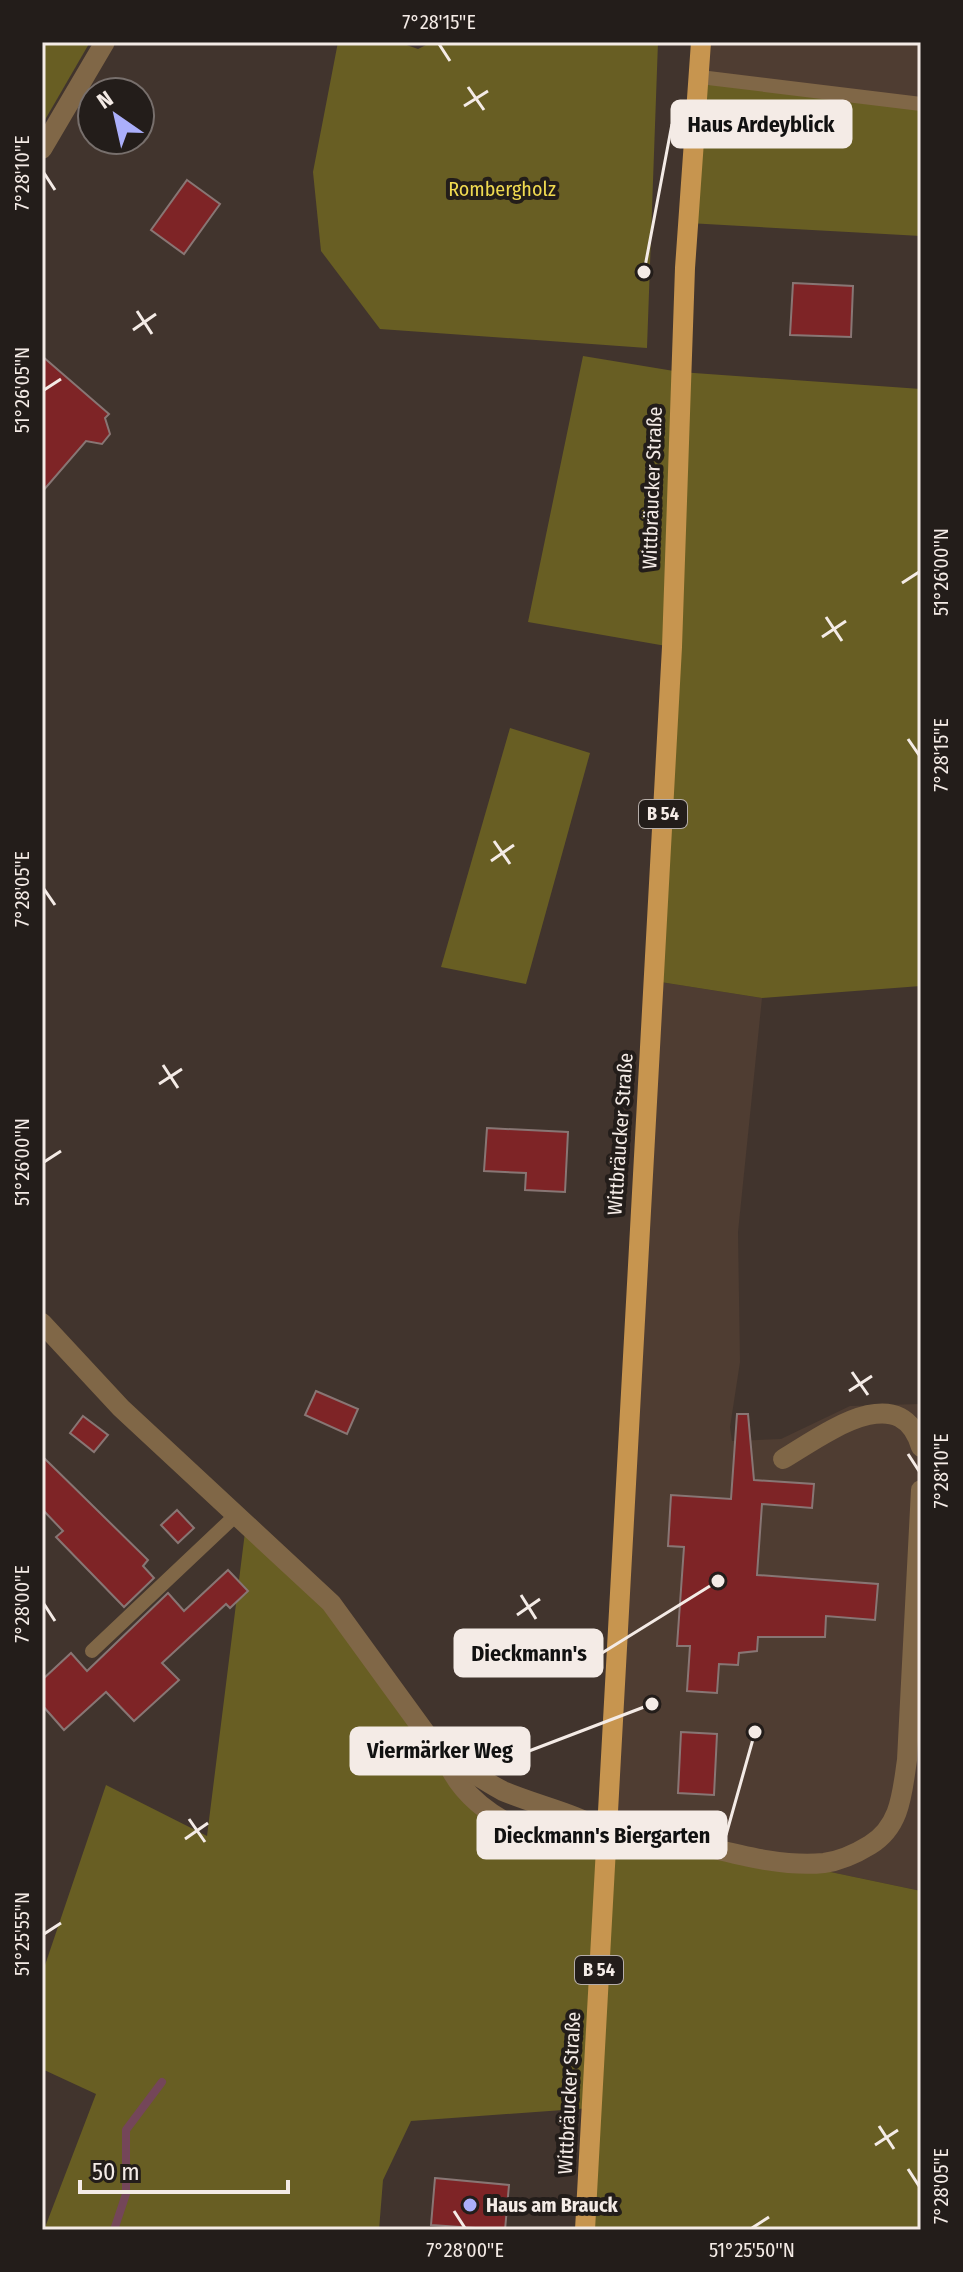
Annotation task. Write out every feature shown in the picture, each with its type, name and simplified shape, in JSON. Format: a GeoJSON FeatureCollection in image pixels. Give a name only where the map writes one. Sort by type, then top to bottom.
{"type":"FeatureCollection","features":[{"type":"Feature","properties":{"kind":"main road","name":"Wittbräucker Straße"},"geometry":{"type":"LineString","coordinates":[[585,2230],[672,647],[682,328],[701,42]]}},
{"type":"Feature","properties":{"kind":"street"},"geometry":{"type":"LineString","coordinates":[[42,149],[105,42]]}},
{"type":"Feature","properties":{"kind":"street"},"geometry":{"type":"LineString","coordinates":[[42,1323],[121,1408],[331,1603],[448,1764],[457,1783],[480,1805],[524,1831],[552,1839],[606,1832],[693,1842],[783,1862],[825,1863],[853,1855],[872,1844],[893,1823],[901,1803],[914,1720],[921,1490]]}},
{"type":"Feature","properties":{"kind":"street"},"geometry":{"type":"LineString","coordinates":[[783,1459],[869,1413],[897,1415],[915,1427],[921,1447]]}},
{"type":"Feature","properties":{"kind":"street"},"geometry":{"type":"LineString","coordinates":[[448,1764],[468,1768],[500,1789],[579,1816],[606,1832]]}},
{"type":"Feature","properties":{"kind":"lane"},"geometry":{"type":"LineString","coordinates":[[700,77],[921,104]]}},
{"type":"Feature","properties":{"kind":"lane"},"geometry":{"type":"LineString","coordinates":[[92,1651],[236,1515]]}},
{"type":"Feature","properties":{"kind":"shaded area"},"geometry":{"type":"Polygon","coordinates":[[[701,42],[921,42],[921,104],[700,77],[701,42]]]}},
{"type":"Feature","properties":{"kind":"shaded area"},"geometry":{"type":"Polygon","coordinates":[[[654,981],[762,998],[738,1232],[740,1362],[730,1427],[732,1441],[781,1439],[850,1406],[920,1404],[921,1891],[783,1862],[606,1832],[654,981]]]}},
{"type":"Feature","properties":{"kind":"green space"},"geometry":{"type":"Polygon","coordinates":[[[42,42],[90,42],[42,125],[42,42]]]}},
{"type":"Feature","properties":{"kind":"green space","name":"Rombergholz"},"geometry":{"type":"Polygon","coordinates":[[[338,42],[398,42],[418,49],[432,42],[658,42],[647,348],[380,329],[321,251],[313,172],[338,42]]]}},
{"type":"Feature","properties":{"kind":"green space"},"geometry":{"type":"Polygon","coordinates":[[[700,77],[921,104],[921,236],[688,223],[700,77]]]}},
{"type":"Feature","properties":{"kind":"green space"},"geometry":{"type":"Polygon","coordinates":[[[583,356],[680,372],[921,389],[921,986],[762,998],[654,981],[672,647],[528,622],[583,356]]]}},
{"type":"Feature","properties":{"kind":"green space"},"geometry":{"type":"Polygon","coordinates":[[[510,728],[590,753],[526,984],[441,967],[510,728]]]}},
{"type":"Feature","properties":{"kind":"green space"},"geometry":{"type":"Polygon","coordinates":[[[246,1524],[331,1603],[448,1764],[524,1831],[606,1832],[783,1862],[921,1891],[921,2230],[585,2230],[591,2108],[411,2121],[383,2180],[379,2230],[44,2230],[96,2094],[42,2069],[42,1974],[106,1785],[207,1836],[246,1524]]]}},
{"type":"Feature","properties":{"kind":"building"},"geometry":{"type":"Polygon","coordinates":[[[187,180],[220,204],[184,254],[151,230],[187,180]]]}},
{"type":"Feature","properties":{"kind":"building"},"geometry":{"type":"Polygon","coordinates":[[[793,283],[853,286],[851,337],[790,335],[793,283]]]}},
{"type":"Feature","properties":{"kind":"building"},"geometry":{"type":"Polygon","coordinates":[[[42,356],[109,414],[105,418],[110,434],[102,444],[86,441],[42,492],[42,356]]]}},
{"type":"Feature","properties":{"kind":"building"},"geometry":{"type":"Polygon","coordinates":[[[487,1128],[568,1132],[565,1192],[525,1190],[526,1173],[484,1171],[487,1128]]]}},
{"type":"Feature","properties":{"kind":"building"},"geometry":{"type":"Polygon","coordinates":[[[316,1391],[358,1409],[347,1434],[305,1415],[316,1391]]]}},
{"type":"Feature","properties":{"kind":"building"},"geometry":{"type":"Polygon","coordinates":[[[737,1414],[748,1414],[754,1480],[814,1484],[812,1508],[762,1504],[757,1575],[878,1584],[875,1620],[826,1616],[825,1637],[758,1637],[757,1651],[739,1653],[738,1665],[719,1664],[717,1693],[687,1691],[690,1646],[677,1646],[684,1547],[668,1546],[671,1495],[731,1499],[737,1414]]]}},
{"type":"Feature","properties":{"kind":"building"},"geometry":{"type":"Polygon","coordinates":[[[83,1416],[108,1435],[94,1452],[70,1433],[83,1416]]]}},
{"type":"Feature","properties":{"kind":"building"},"geometry":{"type":"Polygon","coordinates":[[[42,1456],[148,1560],[143,1566],[154,1578],[124,1607],[56,1537],[63,1531],[42,1509],[42,1456]]]}},
{"type":"Feature","properties":{"kind":"building"},"geometry":{"type":"Polygon","coordinates":[[[177,1510],[194,1528],[178,1543],[161,1525],[177,1510]]]}},
{"type":"Feature","properties":{"kind":"building"},"geometry":{"type":"Polygon","coordinates":[[[228,1570],[248,1591],[230,1608],[226,1604],[162,1663],[179,1680],[134,1721],[106,1692],[64,1730],[42,1705],[42,1680],[71,1653],[87,1671],[168,1593],[184,1611],[228,1570]]]}},
{"type":"Feature","properties":{"kind":"building"},"geometry":{"type":"Polygon","coordinates":[[[681,1732],[717,1734],[714,1795],[678,1793],[681,1732]]]}},
{"type":"Feature","properties":{"kind":"building","name":"Haus am Brauck"},"geometry":{"type":"Polygon","coordinates":[[[435,2178],[509,2185],[505,2230],[431,2225],[435,2178]]]}},
{"type":"Feature","properties":{"kind":"waterway"},"geometry":{"type":"LineString","coordinates":[[114,2230],[126,2194],[126,2130],[162,2082]]}},
{"type":"Feature","properties":{"kind":"place","name":"Haus Ardeyblick"},"geometry":{"type":"Point","coordinates":[644,272]}},
{"type":"Feature","properties":{"kind":"place","name":"Dieckmann's"},"geometry":{"type":"Point","coordinates":[718,1581]}},
{"type":"Feature","properties":{"kind":"place","name":"Viermärker Weg"},"geometry":{"type":"Point","coordinates":[652,1704]}},
{"type":"Feature","properties":{"kind":"place","name":"Dieckmann's Biergarten"},"geometry":{"type":"Point","coordinates":[755,1732]}},
{"type":"Feature","properties":{"kind":"place","name":"Haus am Brauck"},"geometry":{"type":"Point","coordinates":[470,2205]}}]}
